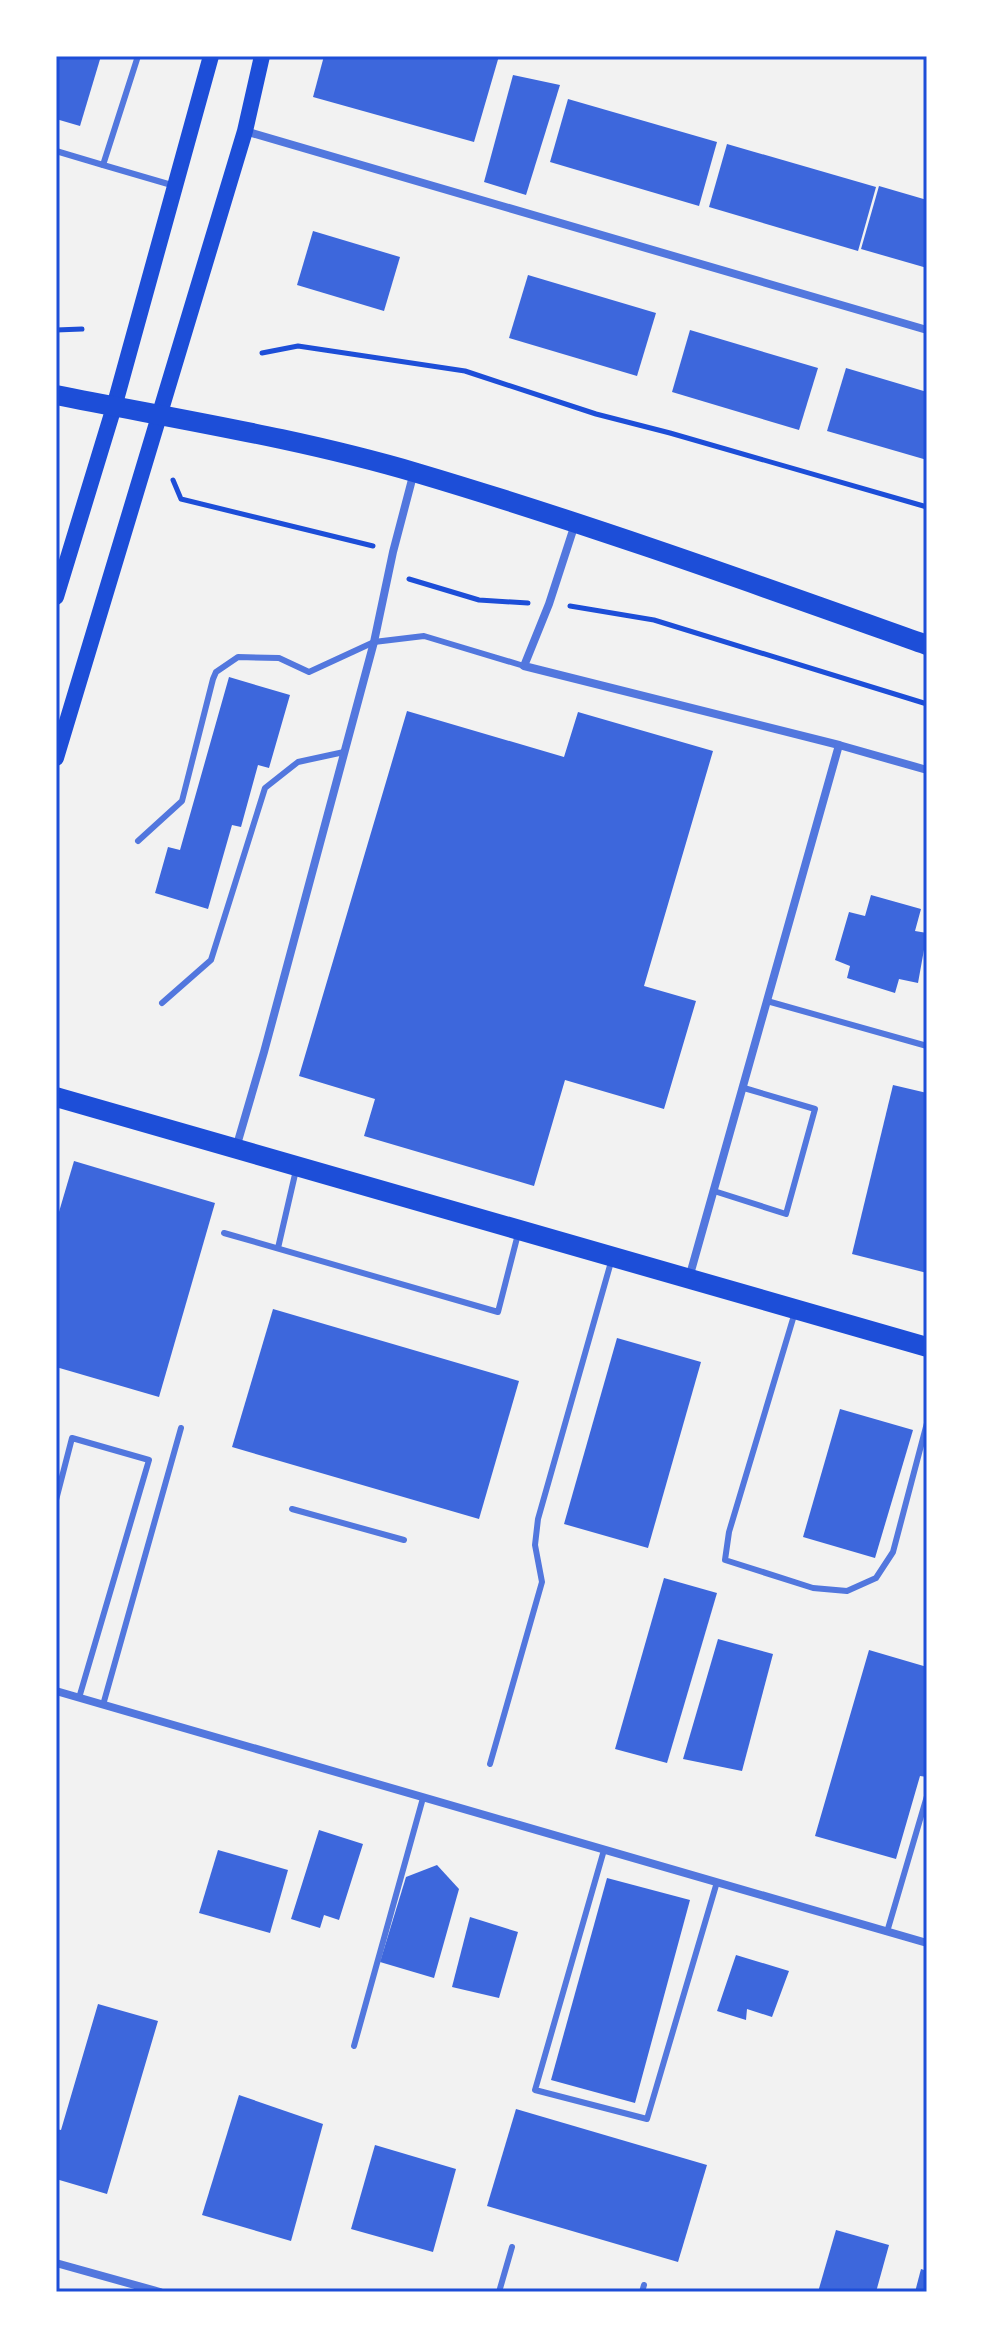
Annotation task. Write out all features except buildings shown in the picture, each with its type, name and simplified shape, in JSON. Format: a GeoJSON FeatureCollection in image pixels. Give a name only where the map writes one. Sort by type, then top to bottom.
{"type":"FeatureCollection","features":[{"type":"Feature","properties":{"kind":"main road"},"geometry":{"type":"LineString","coordinates":[[56,597],[61,566],[114,407],[211,56]]}},
{"type":"Feature","properties":{"kind":"main road"},"geometry":{"type":"LineString","coordinates":[[56,758],[245,131],[262,56]]}},
{"type":"Feature","properties":{"kind":"main road"},"geometry":{"type":"LineString","coordinates":[[56,395],[231,427],[414,472],[575,523],[927,645]]}},
{"type":"Feature","properties":{"kind":"main road"},"geometry":{"type":"LineString","coordinates":[[56,1097],[927,1347]]}},
{"type":"Feature","properties":{"kind":"street"},"geometry":{"type":"LineString","coordinates":[[245,131],[927,330]]}},
{"type":"Feature","properties":{"kind":"street"},"geometry":{"type":"LineString","coordinates":[[236,1148],[374,642],[414,472]]}},
{"type":"Feature","properties":{"kind":"street"},"geometry":{"type":"LineString","coordinates":[[575,523],[549,604],[524,666],[927,770]]}},
{"type":"Feature","properties":{"kind":"street"},"geometry":{"type":"LineString","coordinates":[[689,1279],[839,745]]}},
{"type":"Feature","properties":{"kind":"street"},"geometry":{"type":"LineString","coordinates":[[56,1691],[927,1943]]}},
{"type":"Feature","properties":{"kind":"street"},"geometry":{"type":"LineString","coordinates":[[56,2263],[160,2292]]}},
{"type":"Feature","properties":{"kind":"lane"},"geometry":{"type":"LineString","coordinates":[[103,165],[138,56]]}},
{"type":"Feature","properties":{"kind":"lane"},"geometry":{"type":"LineString","coordinates":[[56,151],[175,186]]}},
{"type":"Feature","properties":{"kind":"lane"},"geometry":{"type":"LineString","coordinates":[[138,841],[182,801],[216,672],[238,657],[279,658],[309,672],[374,642],[424,636],[524,666]]}},
{"type":"Feature","properties":{"kind":"lane"},"geometry":{"type":"LineString","coordinates":[[162,1003],[211,960],[265,788],[298,762],[344,752]]}},
{"type":"Feature","properties":{"kind":"lane"},"geometry":{"type":"LineString","coordinates":[[767,1001],[927,1046]]}},
{"type":"Feature","properties":{"kind":"lane"},"geometry":{"type":"LineString","coordinates":[[714,1191],[786,1214],[815,1109],[744,1088]]}},
{"type":"Feature","properties":{"kind":"lane"},"geometry":{"type":"LineString","coordinates":[[278,1248],[297,1166]]}},
{"type":"Feature","properties":{"kind":"lane"},"geometry":{"type":"LineString","coordinates":[[224,1233],[498,1312],[519,1230]]}},
{"type":"Feature","properties":{"kind":"lane"},"geometry":{"type":"LineString","coordinates":[[490,1764],[542,1582],[535,1545],[538,1519],[612,1257]]}},
{"type":"Feature","properties":{"kind":"lane"},"geometry":{"type":"LineString","coordinates":[[796,1309],[729,1532],[725,1560],[813,1588],[847,1591],[876,1578],[893,1552],[927,1423]]}},
{"type":"Feature","properties":{"kind":"lane"},"geometry":{"type":"LineString","coordinates":[[103,1705],[181,1428]]}},
{"type":"Feature","properties":{"kind":"lane"},"geometry":{"type":"LineString","coordinates":[[56,1500],[72,1438],[149,1460],[79,1698]]}},
{"type":"Feature","properties":{"kind":"lane"},"geometry":{"type":"LineString","coordinates":[[292,1509],[404,1540]]}},
{"type":"Feature","properties":{"kind":"lane"},"geometry":{"type":"LineString","coordinates":[[887,1932],[927,1796]]}},
{"type":"Feature","properties":{"kind":"lane"},"geometry":{"type":"LineString","coordinates":[[354,2046],[423,1798]]}},
{"type":"Feature","properties":{"kind":"lane"},"geometry":{"type":"LineString","coordinates":[[604,1850],[535,2090],[647,2119],[717,1882]]}},
{"type":"Feature","properties":{"kind":"lane"},"geometry":{"type":"LineString","coordinates":[[499,2292],[512,2247]]}},
{"type":"Feature","properties":{"kind":"path"},"geometry":{"type":"LineString","coordinates":[[56,330],[82,329]]}},
{"type":"Feature","properties":{"kind":"path"},"geometry":{"type":"LineString","coordinates":[[262,353],[298,346],[465,371],[596,414],[927,507]]}}]}
